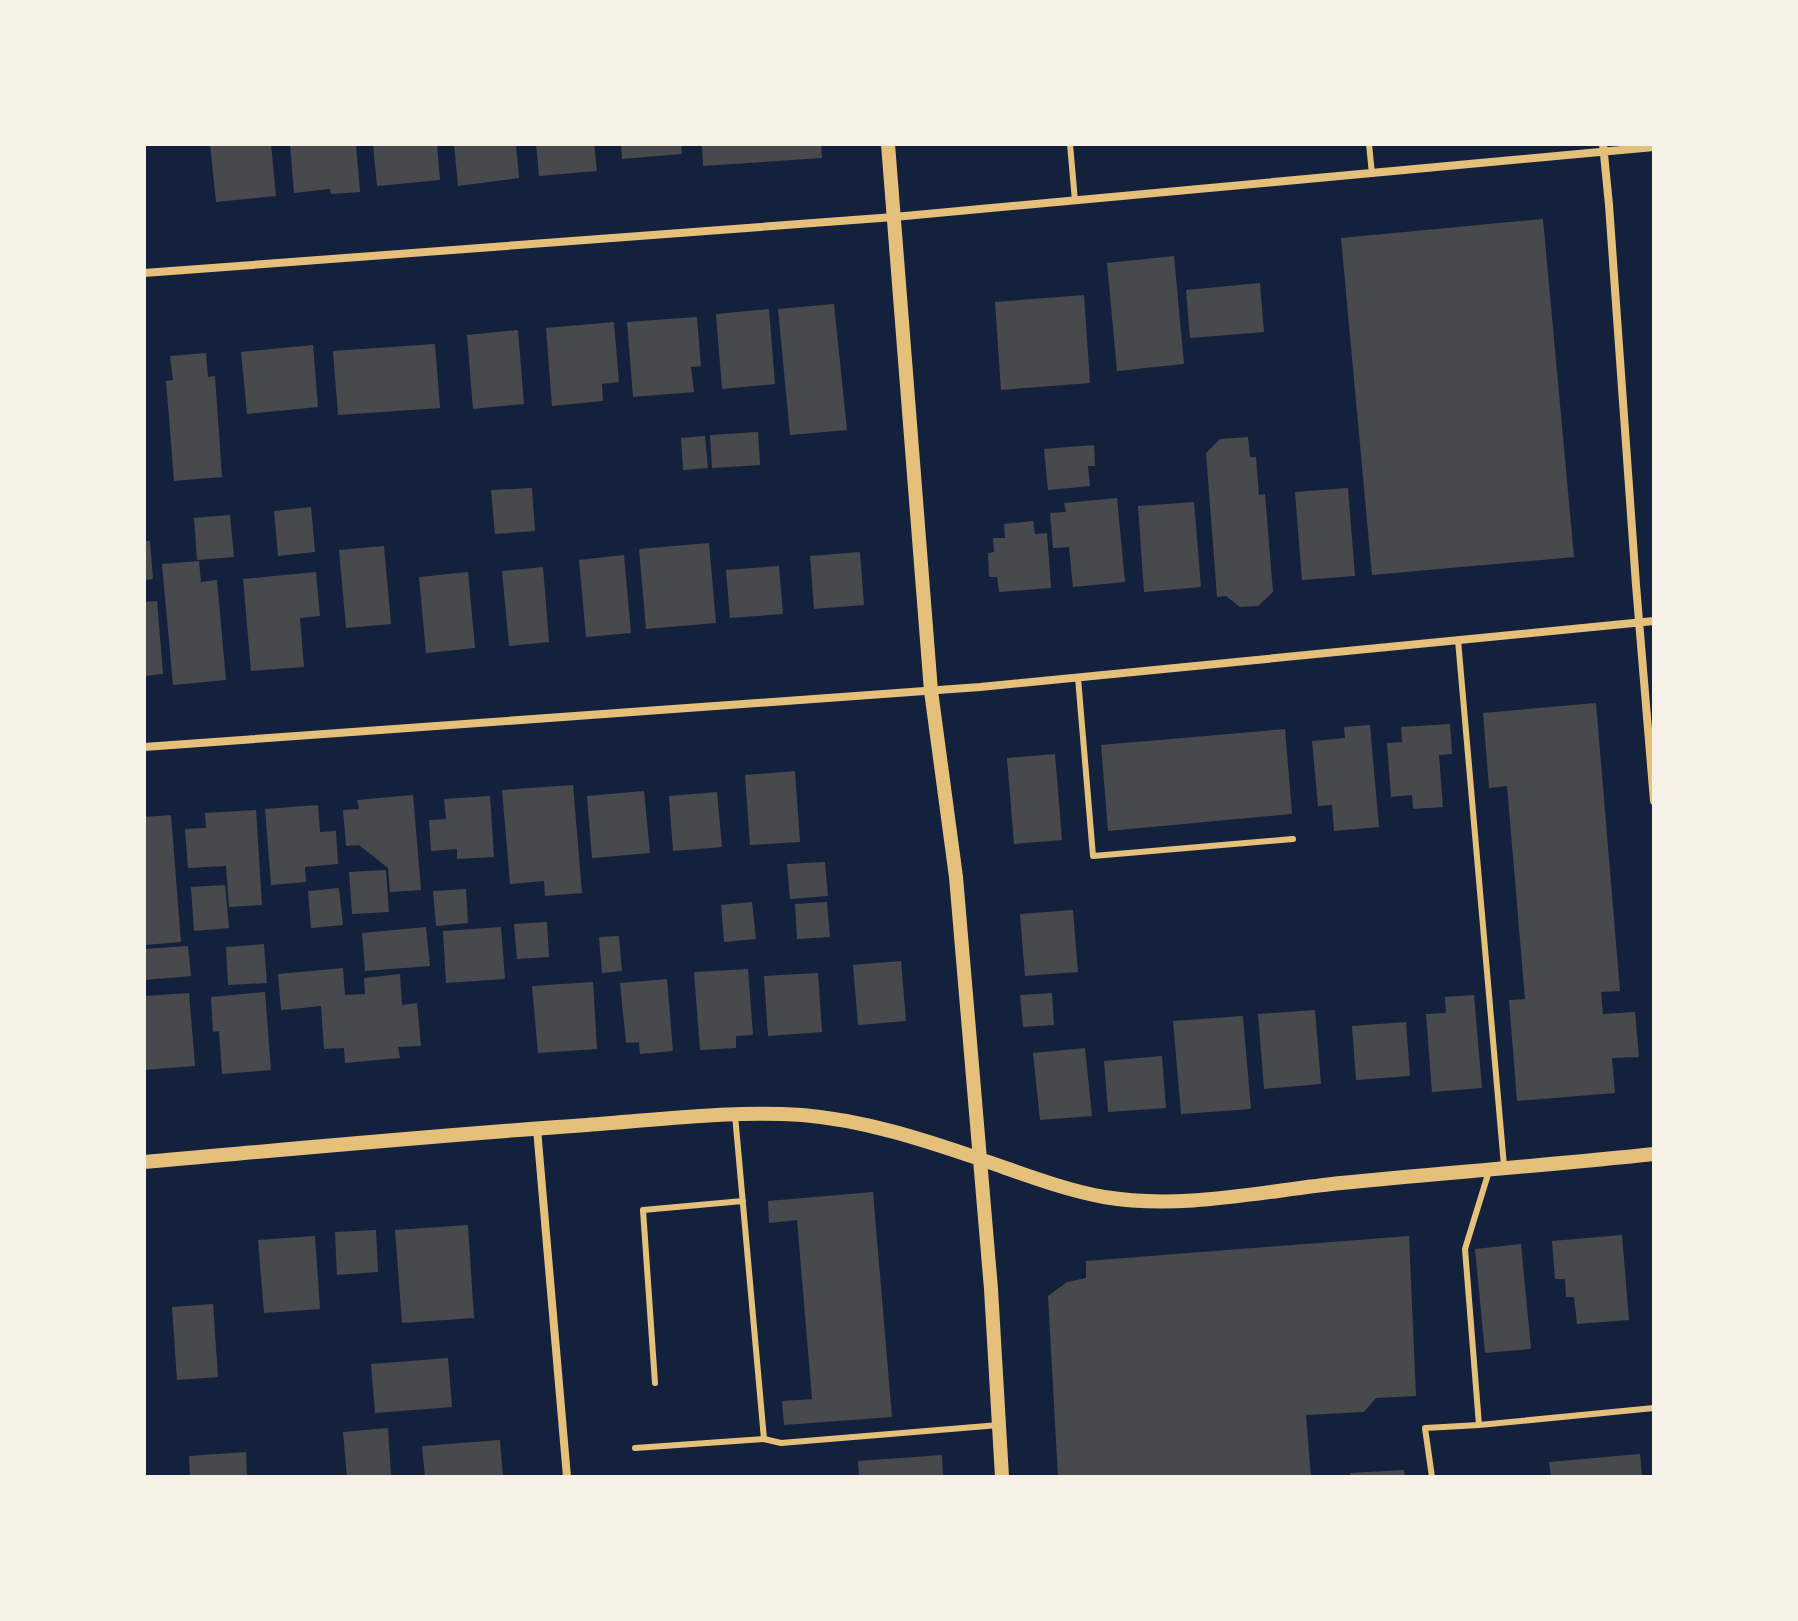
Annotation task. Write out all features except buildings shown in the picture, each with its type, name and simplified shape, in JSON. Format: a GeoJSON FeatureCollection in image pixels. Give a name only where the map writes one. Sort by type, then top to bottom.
{"type":"FeatureCollection","features":[{"type":"Feature","properties":{"kind":"street"},"geometry":{"type":"LineString","coordinates":[[888,144],[931,691],[956,877],[991,1289],[1002,1477]]}},
{"type":"Feature","properties":{"kind":"street"},"geometry":{"type":"LineString","coordinates":[[144,273],[894,217],[1372,174],[1604,148],[1654,147]]}},
{"type":"Feature","properties":{"kind":"street"},"geometry":{"type":"LineString","coordinates":[[1604,148],[1654,801]]}},
{"type":"Feature","properties":{"kind":"street"},"geometry":{"type":"LineString","coordinates":[[144,747],[931,691],[1654,621]]}},
{"type":"Feature","properties":{"kind":"street"},"geometry":{"type":"LineString","coordinates":[[144,1162],[537,1129],[735,1115],[802,1115],[857,1122],[979,1159],[1042,1182],[1106,1197],[1156,1201],[1203,1200],[1339,1183],[1654,1154]]}},
{"type":"Feature","properties":{"kind":"street"},"geometry":{"type":"LineString","coordinates":[[537,1129],[567,1477]]}},
{"type":"Feature","properties":{"kind":"lane"},"geometry":{"type":"LineString","coordinates":[[1070,144],[1075,201]]}},
{"type":"Feature","properties":{"kind":"lane"},"geometry":{"type":"LineString","coordinates":[[1369,144],[1372,174]]}},
{"type":"Feature","properties":{"kind":"lane"},"geometry":{"type":"LineString","coordinates":[[1458,640],[1497,1170],[1465,1249],[1479,1425]]}},
{"type":"Feature","properties":{"kind":"lane"},"geometry":{"type":"LineString","coordinates":[[1078,678],[1093,856],[1293,839]]}},
{"type":"Feature","properties":{"kind":"lane"},"geometry":{"type":"LineString","coordinates":[[735,1115],[764,1439]]}},
{"type":"Feature","properties":{"kind":"lane"},"geometry":{"type":"LineString","coordinates":[[655,1383],[643,1210],[743,1201]]}},
{"type":"Feature","properties":{"kind":"lane"},"geometry":{"type":"LineString","coordinates":[[1432,1477],[1425,1428],[1654,1408]]}},
{"type":"Feature","properties":{"kind":"lane"},"geometry":{"type":"LineString","coordinates":[[635,1448],[764,1439],[781,1443],[999,1425]]}}]}
